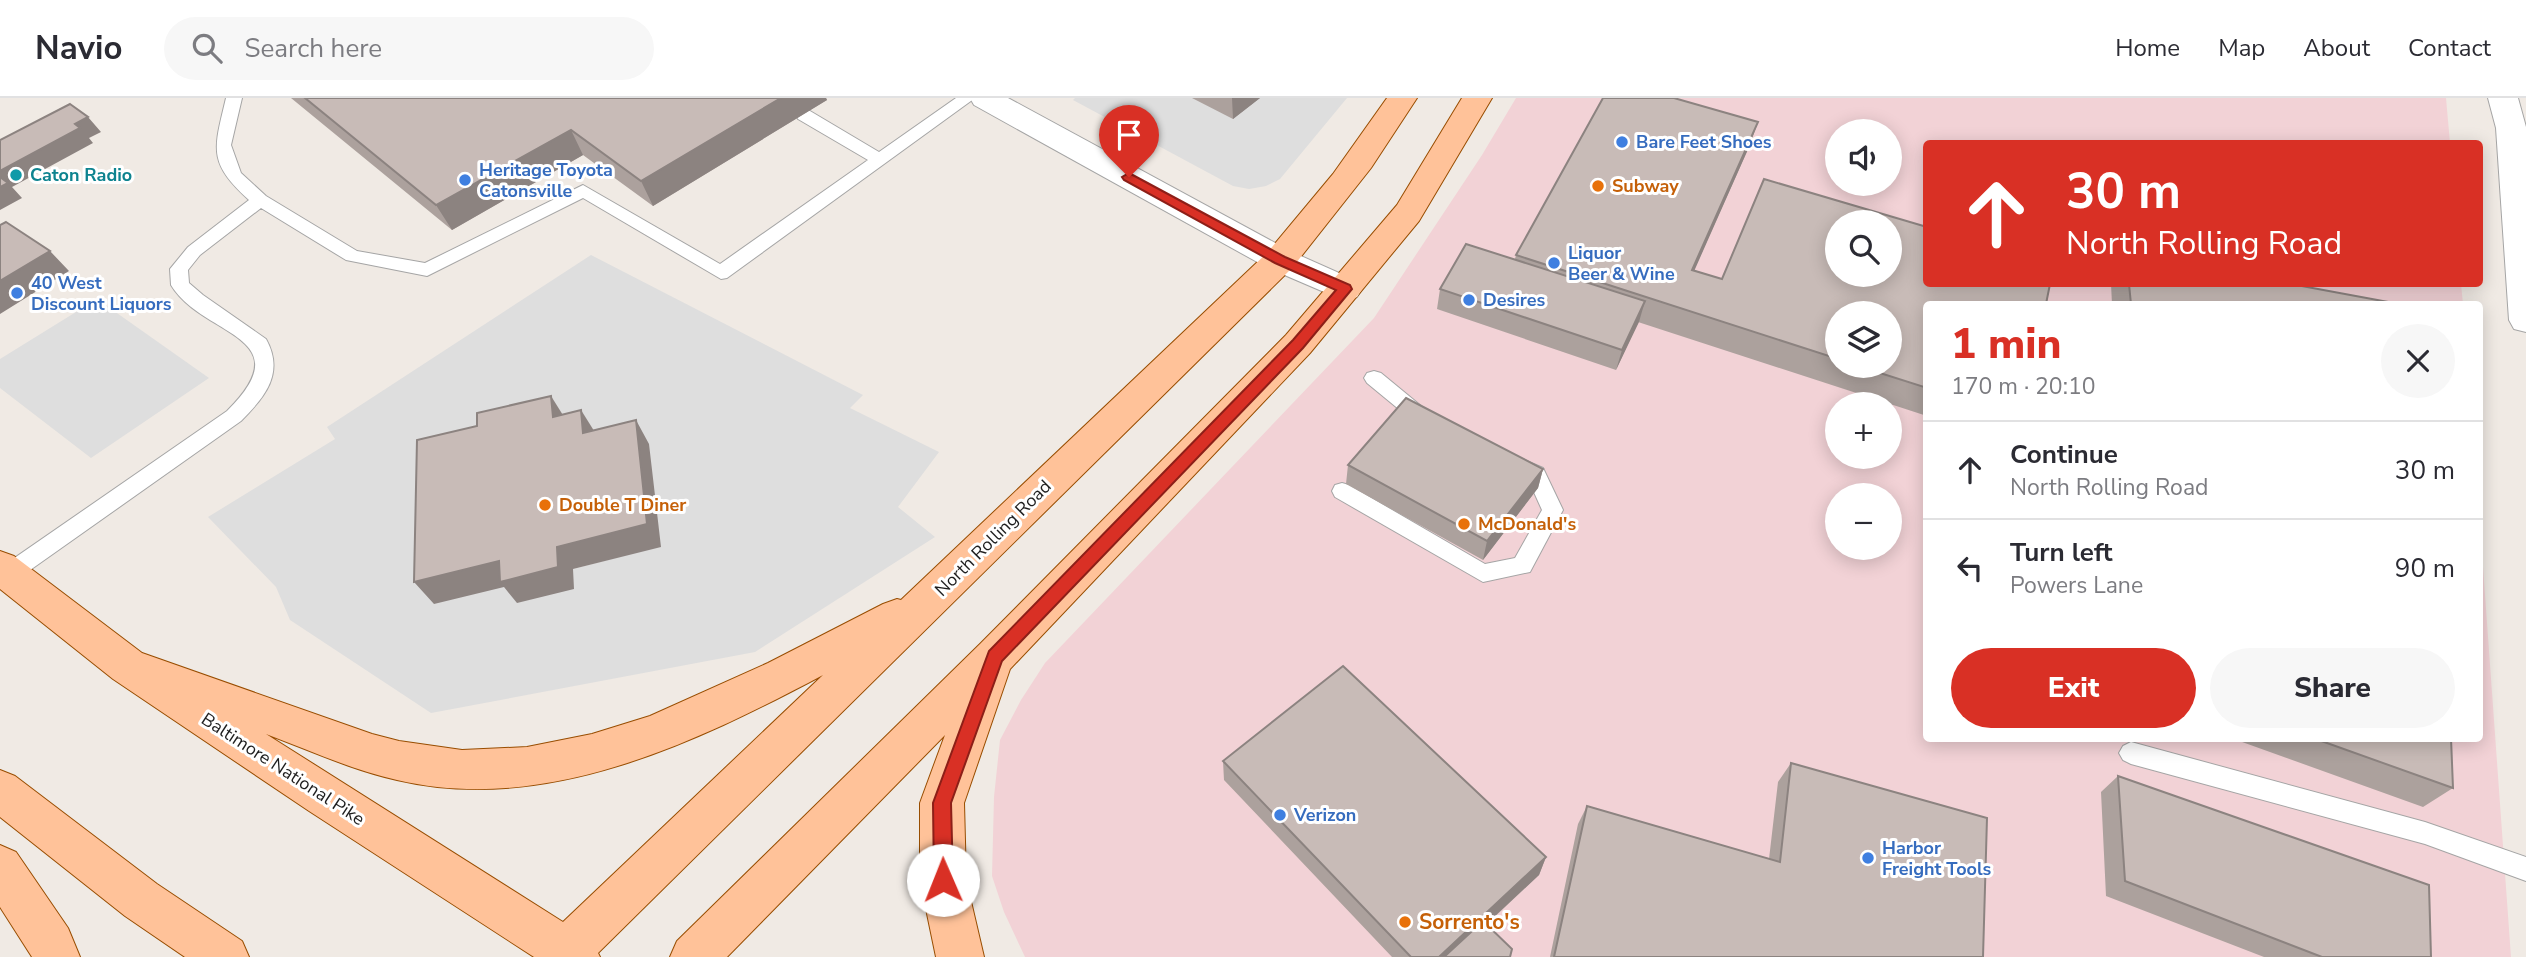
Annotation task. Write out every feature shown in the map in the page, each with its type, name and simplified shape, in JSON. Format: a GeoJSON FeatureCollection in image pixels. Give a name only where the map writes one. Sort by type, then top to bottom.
{"type":"FeatureCollection","features":[{"type":"Feature","properties":{"kind":"main road","name":"North Rolling Road"},"geometry":{"type":"LineString","coordinates":[[567,955],[1008,521],[1280,260],[1339,189],[1402,98]]}},
{"type":"Feature","properties":{"kind":"main road"},"geometry":{"type":"LineString","coordinates":[[694,957],[995,657],[1298,344],[1408,213],[1476,98]]}},
{"type":"Feature","properties":{"kind":"main road","name":"Baltimore National Pike"},"geometry":{"type":"LineString","coordinates":[[4,570],[128,666],[567,955]]}},
{"type":"Feature","properties":{"kind":"main road"},"geometry":{"type":"LineString","coordinates":[[128,666],[400,761],[497,772],[557,762],[666,728],[748,693],[933,597]]}},
{"type":"Feature","properties":{"kind":"main road"},"geometry":{"type":"LineString","coordinates":[[960,957],[943,880],[942,803],[995,657]]}},
{"type":"Feature","properties":{"kind":"main road"},"geometry":{"type":"LineString","coordinates":[[0,790],[141,900],[225,957]]}},
{"type":"Feature","properties":{"kind":"main road"},"geometry":{"type":"LineString","coordinates":[[0,867],[51,944],[56,957]]}},
{"type":"Feature","properties":{"kind":"street"},"geometry":{"type":"LineString","coordinates":[[985,98],[1280,260],[1345,289]]}},
{"type":"Feature","properties":{"kind":"street"},"geometry":{"type":"LineString","coordinates":[[2502,98],[2511,128],[2526,320]]}},
{"type":"Feature","properties":{"kind":"lane"},"geometry":{"type":"LineString","coordinates":[[234,98],[223,145],[233,176],[260,200],[352,256],[427,270],[583,191],[721,273],[967,98]]}},
{"type":"Feature","properties":{"kind":"lane"},"geometry":{"type":"LineString","coordinates":[[804,115],[878,159]]}},
{"type":"Feature","properties":{"kind":"lane"},"geometry":{"type":"LineString","coordinates":[[4,570],[190,448],[234,416],[253,397],[264,380],[265,362],[260,344],[196,300],[180,285],[179,268],[194,251],[260,200]]}},
{"type":"Feature","properties":{"kind":"lane"},"geometry":{"type":"LineString","coordinates":[[1374,378],[1420,418],[1443,429]]}},
{"type":"Feature","properties":{"kind":"lane"},"geometry":{"type":"LineString","coordinates":[[1342,491],[1483,573],[1522,566],[1553,510],[1536,474],[1502,457]]}},
{"type":"Feature","properties":{"kind":"lane"},"geometry":{"type":"LineString","coordinates":[[2131,753],[2425,833],[2526,869]]}},
{"type":"Feature","properties":{"kind":"shaded area"},"geometry":{"type":"Polygon","coordinates":[[[1347,98],[1280,179],[1266,186],[1249,189],[1233,186],[1073,100],[1347,98]]]}},
{"type":"Feature","properties":{"kind":"shaded area"},"geometry":{"type":"Polygon","coordinates":[[[1516,98],[2446,98],[2450,140],[1923,140],[1923,287],[2461,287],[2463,301],[1923,301],[1923,742],[2483,742],[2483,567],[2511,957],[1025,957],[1004,912],[992,876],[994,797],[1000,740],[1045,663],[1374,318],[1482,155],[1516,98]]]}},
{"type":"Feature","properties":{"kind":"shaded area"},"geometry":{"type":"Polygon","coordinates":[[[591,255],[863,395],[850,408],[939,452],[898,507],[935,537],[755,652],[431,713],[290,620],[276,587],[208,517],[335,439],[327,427],[591,255]],[[435,464],[573,569],[661,546],[435,464]]]}},
{"type":"Feature","properties":{"kind":"shaded area"},"geometry":{"type":"Polygon","coordinates":[[[97,299],[209,378],[91,458],[0,388],[0,359],[97,299]]]}},
{"type":"Feature","properties":{"kind":"building","name":"Heritage Toyota Catonsville"},"geometry":{"type":"Polygon","coordinates":[[[305,98],[781,98],[641,181],[571,130],[436,205],[305,98]]]}},
{"type":"Feature","properties":{"kind":"building"},"geometry":{"type":"Polygon","coordinates":[[[1603,98],[1674,98],[1758,122],[1692,270],[1722,279],[1764,179],[1869,210],[1825,210],[1825,287],[1902,287],[1902,220],[1923,226],[1923,287],[2049,287],[2047,301],[1923,301],[1923,387],[1896,378],[1902,378],[1902,301],[1825,301],[1825,355],[1516,255],[1603,98]]]}},
{"type":"Feature","properties":{"kind":"building"},"geometry":{"type":"Polygon","coordinates":[[[70,104],[88,117],[75,124],[80,128],[0,171],[0,140],[70,104]]]}},
{"type":"Feature","properties":{"kind":"building"},"geometry":{"type":"Polygon","coordinates":[[[0,177],[8,183],[0,187],[0,177]]]}},
{"type":"Feature","properties":{"kind":"building"},"geometry":{"type":"Polygon","coordinates":[[[6,222],[50,251],[0,281],[0,225],[6,222]]]}},
{"type":"Feature","properties":{"kind":"building"},"geometry":{"type":"Polygon","coordinates":[[[1466,244],[1645,301],[1622,350],[1440,289],[1466,244]]]}},
{"type":"Feature","properties":{"kind":"building"},"geometry":{"type":"Polygon","coordinates":[[[2129,287],[2307,287],[2383,301],[2131,301],[2129,287]]]}},
{"type":"Feature","properties":{"kind":"building","name":"Double T Diner"},"geometry":{"type":"Polygon","coordinates":[[[551,396],[553,417],[581,410],[583,433],[636,420],[647,524],[557,547],[558,567],[500,582],[499,561],[414,582],[417,440],[477,426],[477,413],[551,396]]]}},
{"type":"Feature","properties":{"kind":"building","name":"McDonald's"},"geometry":{"type":"Polygon","coordinates":[[[1406,398],[1543,469],[1487,541],[1348,465],[1406,398]]]}},
{"type":"Feature","properties":{"kind":"building"},"geometry":{"type":"Polygon","coordinates":[[[1343,666],[1546,857],[1439,957],[1411,957],[1223,761],[1343,666]]]}},
{"type":"Feature","properties":{"kind":"building"},"geometry":{"type":"Polygon","coordinates":[[[2324,742],[2451,742],[2453,788],[2324,742]]]}},
{"type":"Feature","properties":{"kind":"building","name":"Harbor Freight Tools"},"geometry":{"type":"Polygon","coordinates":[[[1791,763],[1987,818],[1983,957],[1554,957],[1587,806],[1780,862],[1791,763]]]}},
{"type":"Feature","properties":{"kind":"building"},"geometry":{"type":"Polygon","coordinates":[[[2118,776],[2429,885],[2431,957],[2322,957],[2125,881],[2118,776]]]}},
{"type":"Feature","properties":{"kind":"building"},"geometry":{"type":"Polygon","coordinates":[[[1483,921],[1512,949],[1510,957],[1444,957],[1483,921]]]}},
{"type":"Feature","properties":{"kind":"place","name":"Bare Feet Shoes"},"geometry":{"type":"Point","coordinates":[1622,142]}},
{"type":"Feature","properties":{"kind":"place","name":"Caton Radio"},"geometry":{"type":"Point","coordinates":[16,175]}},
{"type":"Feature","properties":{"kind":"place","name":"Heritage Toyota Catonsville"},"geometry":{"type":"Point","coordinates":[465,180]}},
{"type":"Feature","properties":{"kind":"place","name":"Subway"},"geometry":{"type":"Point","coordinates":[1598,186]}},
{"type":"Feature","properties":{"kind":"place","name":"Liquor Beer & Wine"},"geometry":{"type":"Point","coordinates":[1554,263]}},
{"type":"Feature","properties":{"kind":"place","name":"40 West Discount Liquors"},"geometry":{"type":"Point","coordinates":[17,293]}},
{"type":"Feature","properties":{"kind":"place","name":"Desires"},"geometry":{"type":"Point","coordinates":[1469,300]}},
{"type":"Feature","properties":{"kind":"place","name":"Double T Diner"},"geometry":{"type":"Point","coordinates":[545,505]}},
{"type":"Feature","properties":{"kind":"place","name":"McDonald's"},"geometry":{"type":"Point","coordinates":[1464,524]}},
{"type":"Feature","properties":{"kind":"place","name":"Verizon"},"geometry":{"type":"Point","coordinates":[1280,815]}},
{"type":"Feature","properties":{"kind":"place","name":"Harbor Freight Tools"},"geometry":{"type":"Point","coordinates":[1868,858]}},
{"type":"Feature","properties":{"kind":"place","name":"Sorrento's"},"geometry":{"type":"Point","coordinates":[1405,922]}},
{"type":"Feature","properties":{"kind":"route"},"geometry":{"type":"LineString","coordinates":[[943,880],[942,803],[995,657],[1298,344],[1345,289],[1280,260],[1129,177]]}}]}
